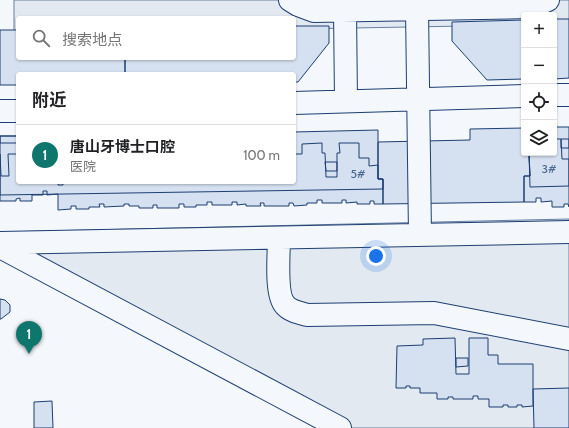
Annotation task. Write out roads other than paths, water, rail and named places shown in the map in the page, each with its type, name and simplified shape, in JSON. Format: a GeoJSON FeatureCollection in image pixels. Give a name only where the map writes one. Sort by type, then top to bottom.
{"type":"FeatureCollection","features":[{"type":"Feature","properties":{"kind":"street"},"geometry":{"type":"LineString","coordinates":[[290,0],[298,5],[314,11],[532,7],[548,0]]}},
{"type":"Feature","properties":{"kind":"street"},"geometry":{"type":"LineString","coordinates":[[417,9],[420,235]]}},
{"type":"Feature","properties":{"kind":"street"},"geometry":{"type":"LineString","coordinates":[[345,10],[346,101]]}},
{"type":"Feature","properties":{"kind":"street"},"geometry":{"type":"LineString","coordinates":[[557,95],[569,95]]}},
{"type":"Feature","properties":{"kind":"street"},"geometry":{"type":"LineString","coordinates":[[296,103],[521,96]]}},
{"type":"Feature","properties":{"kind":"street"},"geometry":{"type":"LineString","coordinates":[[0,111],[16,111]]}},
{"type":"Feature","properties":{"kind":"street"},"geometry":{"type":"LineString","coordinates":[[0,243],[569,232]]}},
{"type":"Feature","properties":{"kind":"street"},"geometry":{"type":"LineString","coordinates":[[279,238],[279,294],[284,305],[301,314],[434,313],[569,339]]}},
{"type":"Feature","properties":{"kind":"street"},"geometry":{"type":"LineString","coordinates":[[0,247],[340,428]]}},
{"type":"Feature","properties":{"kind":"place","name":"唐山牙博士口腔"},"geometry":{"type":"Point","coordinates":[29,354]}}]}
